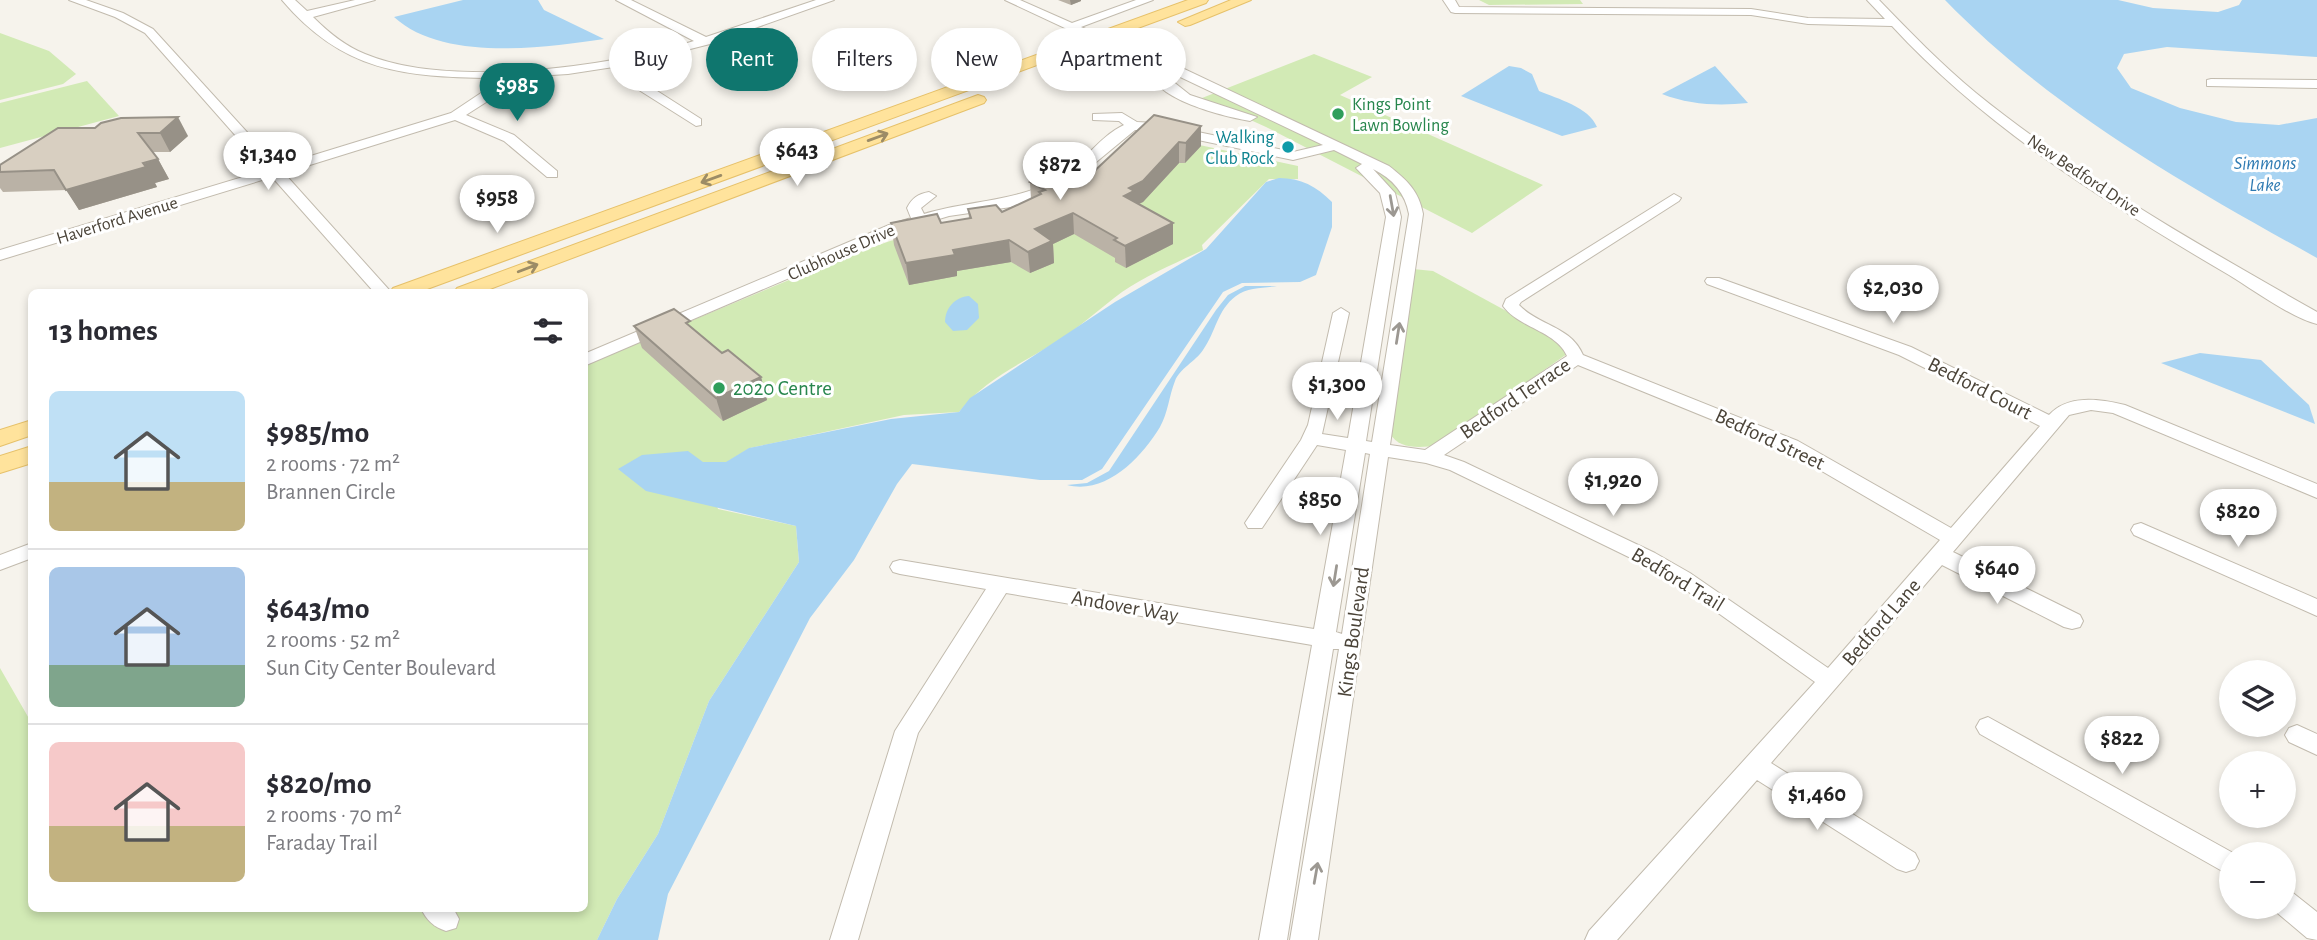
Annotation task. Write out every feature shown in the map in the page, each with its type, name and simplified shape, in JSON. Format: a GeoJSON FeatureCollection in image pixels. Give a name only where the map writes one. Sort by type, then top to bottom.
{"type":"FeatureCollection","features":[{"type":"Feature","properties":{"kind":"main road"},"geometry":{"type":"LineString","coordinates":[[1124,28],[1201,0]]}},
{"type":"Feature","properties":{"kind":"main road"},"geometry":{"type":"LineString","coordinates":[[1171,28],[1244,0]]}},
{"type":"Feature","properties":{"kind":"main road"},"geometry":{"type":"LineString","coordinates":[[408,289],[1036,60]]}},
{"type":"Feature","properties":{"kind":"main road"},"geometry":{"type":"LineString","coordinates":[[472,289],[1036,79]]}},
{"type":"Feature","properties":{"kind":"main road"},"geometry":{"type":"LineString","coordinates":[[0,438],[28,428]]}},
{"type":"Feature","properties":{"kind":"main road"},"geometry":{"type":"LineString","coordinates":[[0,465],[28,455]]}},
{"type":"Feature","properties":{"kind":"street"},"geometry":{"type":"LineString","coordinates":[[75,0],[119,15],[149,31],[380,289]]}},
{"type":"Feature","properties":{"kind":"street"},"geometry":{"type":"LineString","coordinates":[[288,0],[357,56],[394,67],[438,74],[501,75],[557,72],[609,64]]}},
{"type":"Feature","properties":{"kind":"street"},"geometry":{"type":"LineString","coordinates":[[306,15],[369,0]]}},
{"type":"Feature","properties":{"kind":"street"},"geometry":{"type":"LineString","coordinates":[[622,0],[704,41]]}},
{"type":"Feature","properties":{"kind":"street"},"geometry":{"type":"LineString","coordinates":[[692,44],[828,0]]}},
{"type":"Feature","properties":{"kind":"street","name":"Kings Boulevard"},"geometry":{"type":"LineString","coordinates":[[1011,0],[1071,27]]}},
{"type":"Feature","properties":{"kind":"street"},"geometry":{"type":"LineString","coordinates":[[1071,27],[1147,0]]}},
{"type":"Feature","properties":{"kind":"street","name":"New Bedford Drive"},"geometry":{"type":"LineString","coordinates":[[1873,0],[1952,80],[2030,140],[2098,187],[2317,319]]}},
{"type":"Feature","properties":{"kind":"street"},"geometry":{"type":"LineString","coordinates":[[1452,5],[1738,12],[1808,22],[1893,23]]}},
{"type":"Feature","properties":{"kind":"street","name":"Haverford Avenue"},"geometry":{"type":"LineString","coordinates":[[0,256],[456,116],[486,96],[501,75]]}},
{"type":"Feature","properties":{"kind":"street","name":"Kings Boulevard"},"geometry":{"type":"LineString","coordinates":[[1186,76],[1362,167],[1389,192],[1394,209],[1383,296],[1273,940]]}},
{"type":"Feature","properties":{"kind":"street"},"geometry":{"type":"LineString","coordinates":[[2211,83],[2317,84]]}},
{"type":"Feature","properties":{"kind":"street","name":"Kings Boulevard"},"geometry":{"type":"LineString","coordinates":[[1186,86],[1250,117],[1384,169],[1400,181],[1413,197],[1416,214],[1304,940]]}},
{"type":"Feature","properties":{"kind":"street"},"geometry":{"type":"LineString","coordinates":[[649,91],[696,122]]}},
{"type":"Feature","properties":{"kind":"street"},"geometry":{"type":"LineString","coordinates":[[456,116],[509,138],[551,174]]}},
{"type":"Feature","properties":{"kind":"street"},"geometry":{"type":"LineString","coordinates":[[1098,117],[1122,117],[1134,126],[1155,127],[1277,154],[1293,156],[1329,148]]}},
{"type":"Feature","properties":{"kind":"street","name":"Clubhouse Drive"},"geometry":{"type":"LineString","coordinates":[[588,358],[919,219],[1011,203],[1038,193],[1067,179],[1115,136],[1134,126]]}},
{"type":"Feature","properties":{"kind":"street"},"geometry":{"type":"LineString","coordinates":[[919,219],[914,208],[918,201],[929,196]]}},
{"type":"Feature","properties":{"kind":"street","name":"Bedford Terrace"},"geometry":{"type":"LineString","coordinates":[[1429,457],[1576,358],[1574,347],[1564,339],[1517,314],[1511,306],[1514,299],[1674,198]]}},
{"type":"Feature","properties":{"kind":"street","name":"Bedford Court"},"geometry":{"type":"LineString","coordinates":[[1713,281],[1905,351],[2050,423]]}},
{"type":"Feature","properties":{"kind":"street"},"geometry":{"type":"LineString","coordinates":[[2295,307],[2317,301]]}},
{"type":"Feature","properties":{"kind":"street"},"geometry":{"type":"LineString","coordinates":[[1255,523],[1317,425],[1341,313]]}},
{"type":"Feature","properties":{"kind":"street","name":"Bedford Street"},"geometry":{"type":"LineString","coordinates":[[1576,358],[1791,445],[1947,547],[2072,621]]}},
{"type":"Feature","properties":{"kind":"street","name":"Bedford Lane"},"geometry":{"type":"LineString","coordinates":[[1599,940],[1830,681],[2063,411],[2078,405],[2099,403],[2119,409],[2317,491]]}},
{"type":"Feature","properties":{"kind":"street","name":"Bedford Trail"},"geometry":{"type":"LineString","coordinates":[[1311,438],[1429,457],[1457,466],[1648,558],[1683,578],[1830,681]]}},
{"type":"Feature","properties":{"kind":"street"},"geometry":{"type":"LineString","coordinates":[[2141,530],[2317,608]]}},
{"type":"Feature","properties":{"kind":"street"},"geometry":{"type":"LineString","coordinates":[[0,563],[28,552]]}},
{"type":"Feature","properties":{"kind":"street","name":"Andover Way"},"geometry":{"type":"LineString","coordinates":[[900,566],[1352,642]]}},
{"type":"Feature","properties":{"kind":"street"},"geometry":{"type":"LineString","coordinates":[[844,940],[907,732],[1000,584]]}},
{"type":"Feature","properties":{"kind":"street"},"geometry":{"type":"LineString","coordinates":[[1988,727],[2219,857]]}},
{"type":"Feature","properties":{"kind":"street"},"geometry":{"type":"LineString","coordinates":[[1754,765],[1906,861]]}},
{"type":"Feature","properties":{"kind":"street"},"geometry":{"type":"LineString","coordinates":[[2296,912],[2317,929]]}},
{"type":"Feature","properties":{"kind":"green space"},"geometry":{"type":"Polygon","coordinates":[[[1479,0],[1580,0],[1583,4],[1489,5],[1479,0]]]}},
{"type":"Feature","properties":{"kind":"green space"},"geometry":{"type":"Polygon","coordinates":[[[0,33],[49,51],[76,74],[63,84],[0,100],[0,33]]]}},
{"type":"Feature","properties":{"kind":"green space"},"geometry":{"type":"Polygon","coordinates":[[[1314,54],[1372,77],[1340,95],[1543,185],[1472,233],[1266,127],[1202,98],[1314,54]]]}},
{"type":"Feature","properties":{"kind":"green space"},"geometry":{"type":"Polygon","coordinates":[[[87,81],[119,116],[0,148],[0,103],[87,81]]]}},
{"type":"Feature","properties":{"kind":"green space"},"geometry":{"type":"Polygon","coordinates":[[[1148,134],[1298,166],[1298,179],[1269,179],[1202,245],[1203,250],[1122,292],[1062,338],[980,390],[959,412],[904,415],[750,448],[727,462],[703,462],[718,509],[796,526],[799,562],[709,701],[658,834],[617,899],[597,940],[0,940],[0,668],[28,717],[28,912],[588,912],[588,364],[837,260],[890,241],[1078,193],[1148,134]]]}},
{"type":"Feature","properties":{"kind":"green space"},"geometry":{"type":"Polygon","coordinates":[[[1413,269],[1433,271],[1563,342],[1567,354],[1437,445],[1424,447],[1404,445],[1390,433],[1413,269]]]}},
{"type":"Feature","properties":{"kind":"water"},"geometry":{"type":"Polygon","coordinates":[[[463,0],[538,0],[544,10],[604,39],[524,48],[466,46],[439,41],[415,31],[394,17],[463,0]]]}},
{"type":"Feature","properties":{"kind":"water","name":"Simmons Lake"},"geometry":{"type":"Polygon","coordinates":[[[1945,0],[2118,0],[2153,8],[2218,12],[2239,5],[2242,0],[2317,0],[2317,57],[2167,47],[2124,54],[2117,68],[2131,88],[2180,108],[2236,122],[2279,125],[2317,118],[2317,258],[2169,173],[2074,110],[2029,76],[1945,0]]]}},
{"type":"Feature","properties":{"kind":"water"},"geometry":{"type":"Polygon","coordinates":[[[1509,66],[1532,74],[1539,91],[1580,109],[1597,127],[1562,136],[1461,96],[1509,66]]]}},
{"type":"Feature","properties":{"kind":"water"},"geometry":{"type":"Polygon","coordinates":[[[1715,66],[1748,103],[1705,104],[1662,94],[1715,66]]]}},
{"type":"Feature","properties":{"kind":"water"},"geometry":{"type":"Polygon","coordinates":[[[1279,178],[1308,184],[1332,202],[1332,227],[1316,275],[1300,282],[1242,283],[1223,292],[1102,469],[1082,480],[1040,480],[912,464],[897,484],[854,560],[810,618],[668,894],[658,940],[597,940],[617,899],[658,834],[709,701],[799,562],[796,526],[646,491],[618,469],[642,455],[688,451],[703,462],[726,462],[749,448],[891,419],[959,412],[970,398],[1115,302],[1206,249],[1266,182],[1279,178]]]}},
{"type":"Feature","properties":{"kind":"water"},"geometry":{"type":"Polygon","coordinates":[[[1245,286],[1277,286],[1245,291],[1225,308],[1203,350],[1177,377],[1163,422],[1143,451],[1133,462],[1109,479],[1081,487],[1067,485],[1087,483],[1109,471],[1216,310],[1228,295],[1245,286]]]}},
{"type":"Feature","properties":{"kind":"water"},"geometry":{"type":"Polygon","coordinates":[[[969,296],[978,304],[979,318],[967,330],[953,331],[945,322],[947,312],[955,301],[969,296]]]}},
{"type":"Feature","properties":{"kind":"water"},"geometry":{"type":"Polygon","coordinates":[[[2200,353],[2261,360],[2309,405],[2315,424],[2161,363],[2200,353]]]}},
{"type":"Feature","properties":{"kind":"building"},"geometry":{"type":"Polygon","coordinates":[[[1154,115],[1201,126],[1186,143],[1179,142],[1143,181],[1129,188],[1134,191],[1124,196],[1173,223],[1125,246],[1114,240],[1117,238],[1073,213],[1035,229],[1052,241],[1028,252],[1009,240],[953,250],[955,255],[906,263],[891,223],[937,214],[941,223],[971,218],[968,209],[996,205],[1002,212],[1041,194],[1039,192],[1045,190],[1030,182],[1062,168],[1088,177],[1154,115]]]}},
{"type":"Feature","properties":{"kind":"building"},"geometry":{"type":"Polygon","coordinates":[[[178,117],[160,133],[138,133],[158,159],[143,163],[146,167],[66,190],[54,170],[0,172],[0,165],[58,128],[95,128],[101,123],[121,118],[178,117]]]}},
{"type":"Feature","properties":{"kind":"building"},"geometry":{"type":"Polygon","coordinates":[[[674,309],[690,321],[686,323],[722,353],[728,350],[761,377],[716,398],[634,326],[674,309]]]}},
{"type":"Feature","properties":{"kind":"place","name":"Kings Point Lawn Bowling"},"geometry":{"type":"Point","coordinates":[1338,114]}},
{"type":"Feature","properties":{"kind":"place","name":"Walking Club Rock"},"geometry":{"type":"Point","coordinates":[1288,147]}},
{"type":"Feature","properties":{"kind":"place","name":"2020 Centre"},"geometry":{"type":"Point","coordinates":[719,388]}}]}
